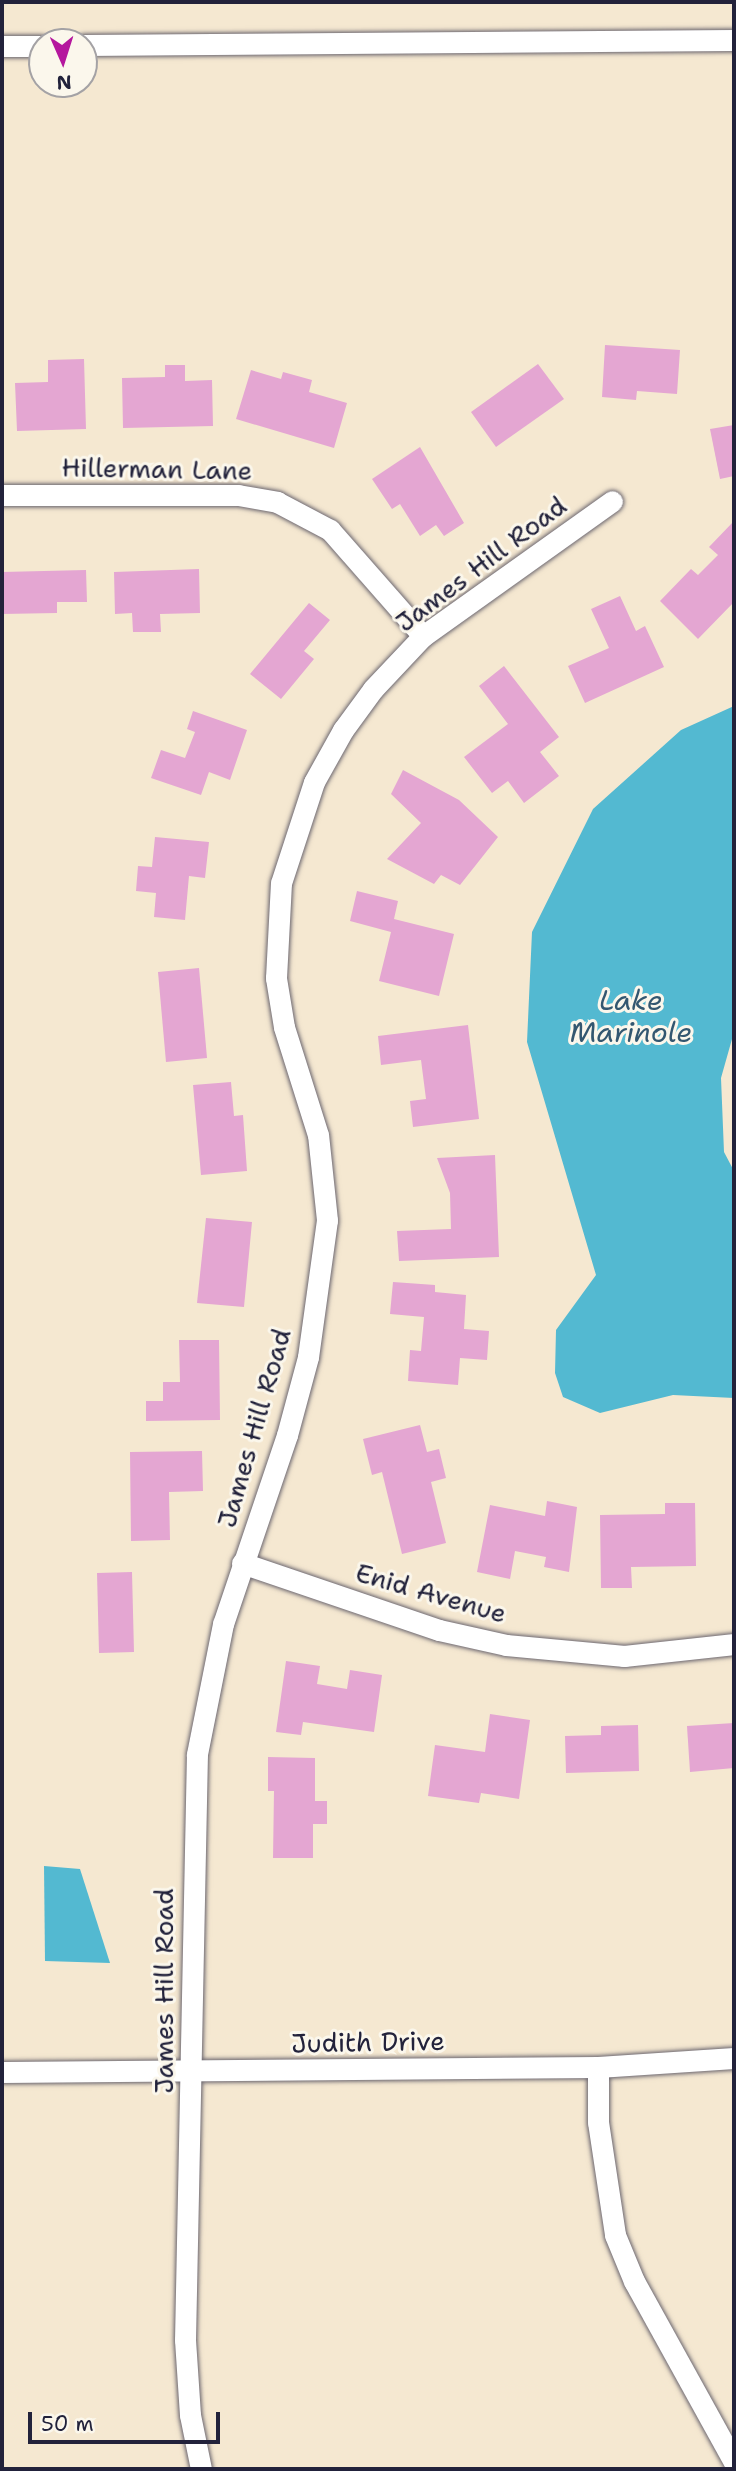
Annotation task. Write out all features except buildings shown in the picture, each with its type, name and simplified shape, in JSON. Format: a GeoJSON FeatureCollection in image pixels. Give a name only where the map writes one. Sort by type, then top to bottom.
{"type":"FeatureCollection","features":[{"type":"Feature","properties":{"kind":"street"},"geometry":{"type":"LineString","coordinates":[[98,46],[734,40]]}},
{"type":"Feature","properties":{"kind":"street"},"geometry":{"type":"LineString","coordinates":[[2,46],[28,46]]}},
{"type":"Feature","properties":{"kind":"street","name":"Hillerman Lane"},"geometry":{"type":"LineString","coordinates":[[2,495],[238,495],[277,502],[330,530],[423,636]]}},
{"type":"Feature","properties":{"kind":"street","name":"James Hill Road"},"geometry":{"type":"LineString","coordinates":[[201,2469],[190,2415],[185,2340],[197,1754],[205,1696],[242,1563],[287,1434],[308,1357],[327,1220],[317,1135],[284,1027],[276,978],[281,883],[314,782],[343,730],[373,690],[423,636],[612,501]]}},
{"type":"Feature","properties":{"kind":"street","name":"Enid Avenue"},"geometry":{"type":"LineString","coordinates":[[242,1563],[439,1630],[506,1645],[624,1656],[734,1644]]}},
{"type":"Feature","properties":{"kind":"street","name":"Judith Drive"},"geometry":{"type":"LineString","coordinates":[[2,2072],[597,2067],[734,2058]]}},
{"type":"Feature","properties":{"kind":"street"},"geometry":{"type":"LineString","coordinates":[[597,2067],[598,2122],[615,2235],[634,2281],[734,2462]]}},
{"type":"Feature","properties":{"kind":"water","name":"Lake Marinole"},"geometry":{"type":"Polygon","coordinates":[[[734,706],[734,1032],[721,1078],[724,1152],[734,1171],[734,1398],[673,1395],[600,1413],[563,1397],[555,1373],[556,1330],[596,1275],[527,1042],[532,932],[593,809],[681,730],[734,706]]]}},
{"type":"Feature","properties":{"kind":"water"},"geometry":{"type":"Polygon","coordinates":[[[44,1866],[80,1869],[110,1963],[45,1961],[44,1866]]]}}]}
